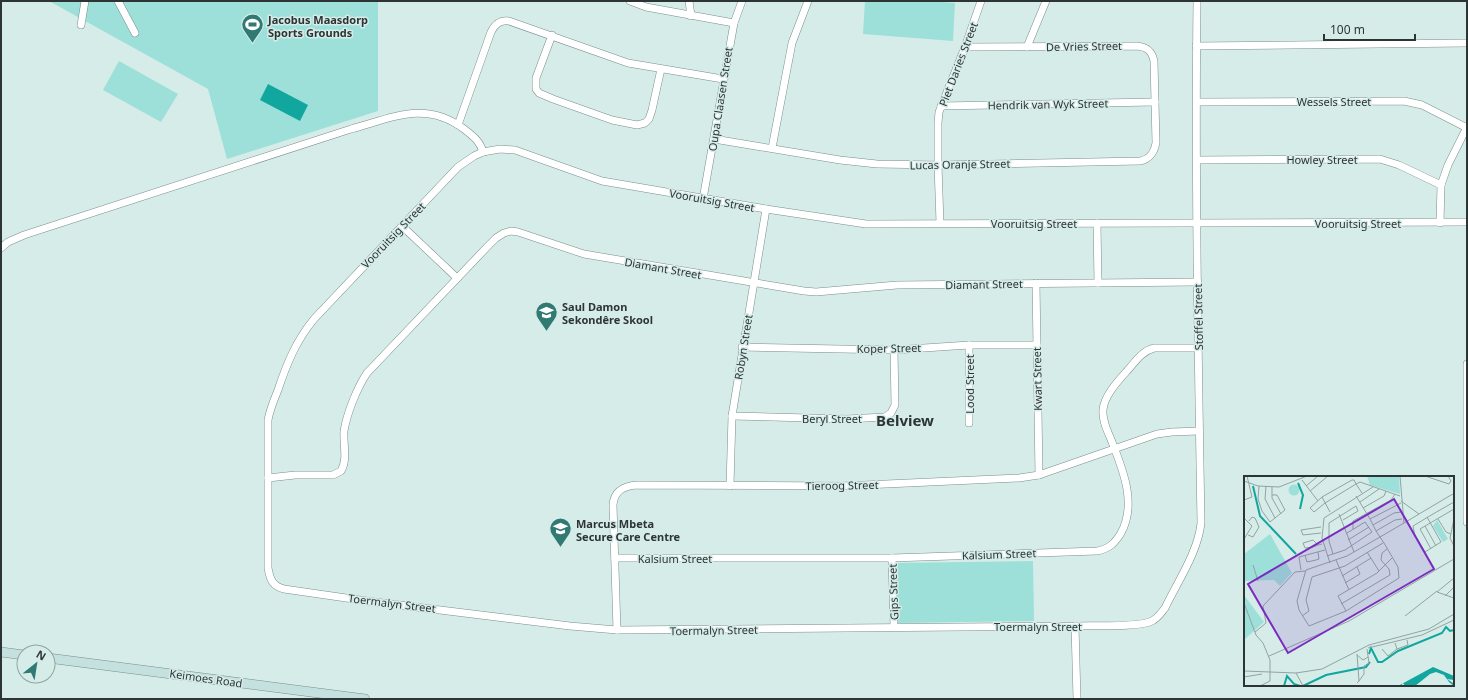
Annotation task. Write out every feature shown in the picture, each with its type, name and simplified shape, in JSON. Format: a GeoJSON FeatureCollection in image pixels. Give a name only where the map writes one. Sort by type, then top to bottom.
{"type":"FeatureCollection","features":[{"type":"Feature","properties":{"kind":"street"},"geometry":{"type":"LineString","coordinates":[[81,25],[85,1]]}},
{"type":"Feature","properties":{"kind":"street"},"geometry":{"type":"LineString","coordinates":[[118,1],[135,33]]}},
{"type":"Feature","properties":{"kind":"street"},"geometry":{"type":"LineString","coordinates":[[630,1],[646,7],[734,23]]}},
{"type":"Feature","properties":{"kind":"street"},"geometry":{"type":"LineString","coordinates":[[689,1],[690,16]]}},
{"type":"Feature","properties":{"kind":"street","name":"Oupa Claasen Street"},"geometry":{"type":"LineString","coordinates":[[703,199],[734,23],[742,1]]}},
{"type":"Feature","properties":{"kind":"street"},"geometry":{"type":"LineString","coordinates":[[772,148],[791,48],[808,1]]}},
{"type":"Feature","properties":{"kind":"street","name":"Piet Daries Street"},"geometry":{"type":"LineString","coordinates":[[940,223],[938,123],[941,106],[965,47],[981,1]]}},
{"type":"Feature","properties":{"kind":"street"},"geometry":{"type":"LineString","coordinates":[[1027,47],[1046,1]]}},
{"type":"Feature","properties":{"kind":"street","name":"Stoffel Street"},"geometry":{"type":"LineString","coordinates":[[1154,620],[1165,608],[1194,550],[1200,535],[1201,523],[1196,102],[1197,1]]}},
{"type":"Feature","properties":{"kind":"street"},"geometry":{"type":"LineString","coordinates":[[458,125],[491,32],[498,23],[502,21],[509,21],[552,35],[628,63],[723,79]]}},
{"type":"Feature","properties":{"kind":"street"},"geometry":{"type":"LineString","coordinates":[[552,35],[536,78],[536,88],[539,93],[612,120],[637,125],[645,123],[649,119],[661,69]]}},
{"type":"Feature","properties":{"kind":"street"},"geometry":{"type":"LineString","coordinates":[[1196,46],[1467,43]]}},
{"type":"Feature","properties":{"kind":"street","name":"De Vries Street"},"geometry":{"type":"LineString","coordinates":[[965,47],[1142,46],[1150,51],[1153,56],[1155,102]]}},
{"type":"Feature","properties":{"kind":"street","name":"Wessels Street"},"geometry":{"type":"LineString","coordinates":[[1196,102],[1404,101],[1422,105],[1467,127]]}},
{"type":"Feature","properties":{"kind":"street","name":"Lucas Oranje Street"},"geometry":{"type":"LineString","coordinates":[[714,139],[867,163],[938,165],[1144,160],[1152,154],[1156,143],[1155,102]]}},
{"type":"Feature","properties":{"kind":"street","name":"Hendrik van Wyk Street"},"geometry":{"type":"LineString","coordinates":[[941,106],[1155,102]]}},
{"type":"Feature","properties":{"kind":"street"},"geometry":{"type":"LineString","coordinates":[[1,248],[8,242],[24,235],[351,129],[400,116],[430,113],[458,125],[476,138],[483,152]]}},
{"type":"Feature","properties":{"kind":"street"},"geometry":{"type":"LineString","coordinates":[[1440,223],[1441,185],[1448,164],[1467,127]]}},
{"type":"Feature","properties":{"kind":"street","name":"Vooruitsig Street"},"geometry":{"type":"LineString","coordinates":[[277,586],[270,579],[268,568],[268,425],[269,414],[297,343],[314,318],[458,168],[474,156],[483,152],[500,149],[515,150],[593,179],[703,199],[866,224],[1467,222]]}},
{"type":"Feature","properties":{"kind":"street","name":"Howley Street"},"geometry":{"type":"LineString","coordinates":[[1197,160],[1380,159],[1398,165],[1441,185]]}},
{"type":"Feature","properties":{"kind":"street","name":"Robyn Street"},"geometry":{"type":"LineString","coordinates":[[730,486],[732,416],[742,347],[766,209]]}},
{"type":"Feature","properties":{"kind":"street"},"geometry":{"type":"LineString","coordinates":[[1097,223],[1098,283]]}},
{"type":"Feature","properties":{"kind":"street"},"geometry":{"type":"LineString","coordinates":[[402,226],[457,278]]}},
{"type":"Feature","properties":{"kind":"street","name":"Diamant Street"},"geometry":{"type":"LineString","coordinates":[[268,478],[295,475],[333,475],[340,472],[344,464],[345,427],[364,377],[496,238],[511,231],[522,233],[584,254],[794,290],[816,292],[882,286],[1198,282]]}},
{"type":"Feature","properties":{"kind":"street","name":"Kwart Street"},"geometry":{"type":"LineString","coordinates":[[1036,283],[1039,475]]}},
{"type":"Feature","properties":{"kind":"street","name":"Koper Street"},"geometry":{"type":"LineString","coordinates":[[742,347],[894,350],[969,345],[1037,345]]}},
{"type":"Feature","properties":{"kind":"street","name":"Lood Street"},"geometry":{"type":"LineString","coordinates":[[969,345],[969,423]]}},
{"type":"Feature","properties":{"kind":"street","name":"Kalsium Street"},"geometry":{"type":"LineString","coordinates":[[614,558],[892,558],[1097,551],[1108,548],[1119,537],[1124,527],[1128,501],[1126,483],[1103,416],[1104,407],[1108,396],[1138,358],[1148,350],[1154,348],[1199,348]]}},
{"type":"Feature","properties":{"kind":"street","name":"Beryl Street"},"geometry":{"type":"LineString","coordinates":[[732,416],[847,419],[885,418],[892,413],[895,405],[894,350]]}},
{"type":"Feature","properties":{"kind":"street"},"geometry":{"type":"LineString","coordinates":[[1467,364],[1467,522]]}},
{"type":"Feature","properties":{"kind":"street","name":"Tieroog Street"},"geometry":{"type":"LineString","coordinates":[[617,630],[614,558],[614,501],[616,493],[621,488],[628,485],[881,485],[1019,478],[1039,475],[1157,434],[1199,431]]}},
{"type":"Feature","properties":{"kind":"street","name":"Gips Street"},"geometry":{"type":"LineString","coordinates":[[892,558],[894,627]]}},
{"type":"Feature","properties":{"kind":"street","name":"Toermalyn Street"},"geometry":{"type":"LineString","coordinates":[[277,586],[368,601],[577,627],[617,630],[1076,626],[1140,624],[1154,620]]}},
{"type":"Feature","properties":{"kind":"street"},"geometry":{"type":"LineString","coordinates":[[1076,626],[1077,699]]}},
{"type":"Feature","properties":{"kind":"street"},"geometry":{"type":"LineString","coordinates":[[1,652],[16,654]]}},
{"type":"Feature","properties":{"kind":"street","name":"Keimoes Road"},"geometry":{"type":"LineString","coordinates":[[56,659],[364,699]]}},
{"type":"Feature","properties":{"kind":"shaded area","name":"Jacobus Maasdorp Sports Grounds"},"geometry":{"type":"Polygon","coordinates":[[[49,1],[378,1],[378,111],[227,159],[208,89],[49,1]]]}},
{"type":"Feature","properties":{"kind":"shaded area"},"geometry":{"type":"Polygon","coordinates":[[[865,1],[931,1],[955,3],[953,41],[863,34],[865,1]]]}},
{"type":"Feature","properties":{"kind":"shaded area"},"geometry":{"type":"Polygon","coordinates":[[[119,61],[178,94],[161,122],[103,90],[119,61]]]}},
{"type":"Feature","properties":{"kind":"shaded area"},"geometry":{"type":"Polygon","coordinates":[[[268,84],[308,105],[300,121],[260,100],[268,84]]]}},
{"type":"Feature","properties":{"kind":"shaded area"},"geometry":{"type":"Polygon","coordinates":[[[1033,561],[1034,621],[897,623],[897,563],[1033,561]]]}},
{"type":"Feature","properties":{"kind":"place","name":"Jacobus Maasdorp Sports Grounds"},"geometry":{"type":"Point","coordinates":[253,44]}},
{"type":"Feature","properties":{"kind":"place","name":"Saul Damon Sekondêre Skool"},"geometry":{"type":"Point","coordinates":[546,332]}},
{"type":"Feature","properties":{"kind":"place","name":"Marcus Mbeta Secure Care Centre"},"geometry":{"type":"Point","coordinates":[560,548]}},
{"type":"Feature","properties":{"kind":"district","name":"Belview"},"geometry":{"type":"Point","coordinates":[905,420]}}]}
